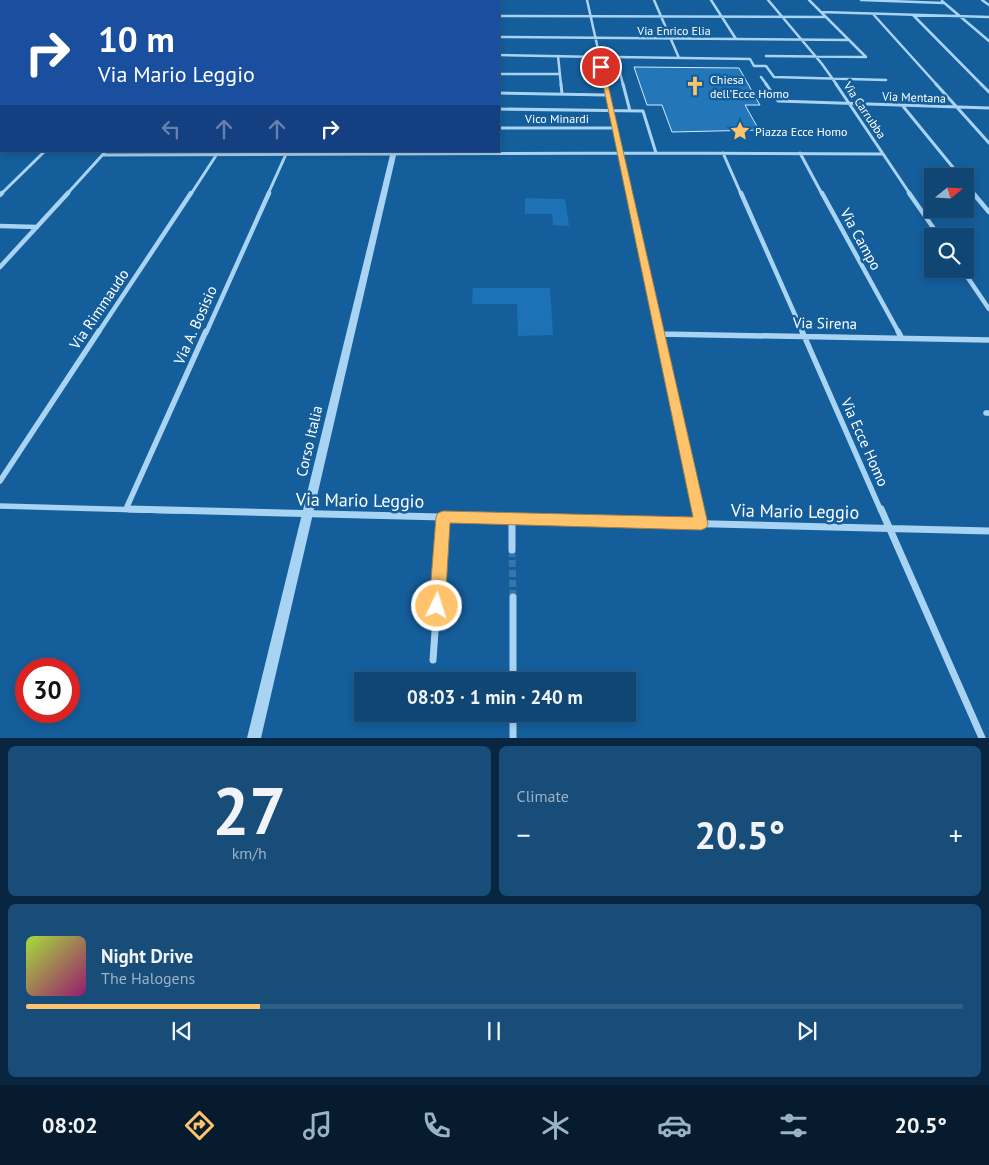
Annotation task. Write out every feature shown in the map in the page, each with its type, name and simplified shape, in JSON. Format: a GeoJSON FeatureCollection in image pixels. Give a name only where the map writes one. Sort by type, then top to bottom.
{"type":"FeatureCollection","features":[{"type":"Feature","properties":{"kind":"street"},"geometry":{"type":"LineString","coordinates":[[587,0],[701,524]]}},
{"type":"Feature","properties":{"kind":"street"},"geometry":{"type":"LineString","coordinates":[[654,0],[679,58]]}},
{"type":"Feature","properties":{"kind":"street"},"geometry":{"type":"LineString","coordinates":[[711,0],[736,39]]}},
{"type":"Feature","properties":{"kind":"street","name":"Via Carrubba"},"geometry":{"type":"LineString","coordinates":[[768,0],[803,40],[832,78],[934,228]]}},
{"type":"Feature","properties":{"kind":"street"},"geometry":{"type":"LineString","coordinates":[[766,56],[866,56],[809,0]]}},
{"type":"Feature","properties":{"kind":"street"},"geometry":{"type":"LineString","coordinates":[[861,0],[944,3]]}},
{"type":"Feature","properties":{"kind":"street"},"geometry":{"type":"LineString","coordinates":[[941,0],[989,41]]}},
{"type":"Feature","properties":{"kind":"street"},"geometry":{"type":"LineString","coordinates":[[982,0],[989,5]]}},
{"type":"Feature","properties":{"kind":"street"},"geometry":{"type":"LineString","coordinates":[[821,12],[989,17]]}},
{"type":"Feature","properties":{"kind":"street"},"geometry":{"type":"LineString","coordinates":[[872,14],[989,143]]}},
{"type":"Feature","properties":{"kind":"street"},"geometry":{"type":"LineString","coordinates":[[913,15],[989,92]]}},
{"type":"Feature","properties":{"kind":"street"},"geometry":{"type":"LineString","coordinates":[[500,16],[826,17]]}},
{"type":"Feature","properties":{"kind":"street","name":"Via Enrico Elia"},"geometry":{"type":"LineString","coordinates":[[500,37],[848,40]]}},
{"type":"Feature","properties":{"kind":"street"},"geometry":{"type":"LineString","coordinates":[[500,55],[599,57]]}},
{"type":"Feature","properties":{"kind":"street"},"geometry":{"type":"LineString","coordinates":[[558,56],[562,94]]}},
{"type":"Feature","properties":{"kind":"street"},"geometry":{"type":"LineString","coordinates":[[616,57],[750,59],[754,66],[766,66],[774,77],[886,80]]}},
{"type":"Feature","properties":{"kind":"street"},"geometry":{"type":"LineString","coordinates":[[620,72],[630,111]]}},
{"type":"Feature","properties":{"kind":"street"},"geometry":{"type":"LineString","coordinates":[[500,74],[560,74]]}},
{"type":"Feature","properties":{"kind":"street","name":"Via Mentana"},"geometry":{"type":"LineString","coordinates":[[761,78],[778,101],[989,108]]}},
{"type":"Feature","properties":{"kind":"street"},"geometry":{"type":"LineString","coordinates":[[500,93],[607,95]]}},
{"type":"Feature","properties":{"kind":"street"},"geometry":{"type":"LineString","coordinates":[[902,105],[953,168]]}},
{"type":"Feature","properties":{"kind":"street"},"geometry":{"type":"LineString","coordinates":[[500,109],[643,111],[656,153]]}},
{"type":"Feature","properties":{"kind":"street","name":"Vico Minardi"},"geometry":{"type":"LineString","coordinates":[[500,128],[614,128]]}},
{"type":"Feature","properties":{"kind":"street"},"geometry":{"type":"LineString","coordinates":[[0,195],[44,152]]}},
{"type":"Feature","properties":{"kind":"street"},"geometry":{"type":"LineString","coordinates":[[0,267],[104,153],[883,154]]}},
{"type":"Feature","properties":{"kind":"street","name":"Via Rimmaudo"},"geometry":{"type":"LineString","coordinates":[[0,481],[217,153]]}},
{"type":"Feature","properties":{"kind":"street","name":"Via A. Bosisio"},"geometry":{"type":"LineString","coordinates":[[126,509],[287,153]]}},
{"type":"Feature","properties":{"kind":"street","name":"Corso Italia"},"geometry":{"type":"LineString","coordinates":[[254,738],[393,153]]}},
{"type":"Feature","properties":{"kind":"street","name":"Via Campo"},"geometry":{"type":"LineString","coordinates":[[800,153],[901,337]]}},
{"type":"Feature","properties":{"kind":"street","name":"Via Ecce Homo"},"geometry":{"type":"LineString","coordinates":[[724,155],[982,738]]}},
{"type":"Feature","properties":{"kind":"street"},"geometry":{"type":"LineString","coordinates":[[974,193],[989,212]]}},
{"type":"Feature","properties":{"kind":"street"},"geometry":{"type":"LineString","coordinates":[[0,226],[37,226]]}},
{"type":"Feature","properties":{"kind":"street"},"geometry":{"type":"LineString","coordinates":[[968,278],[989,309]]}},
{"type":"Feature","properties":{"kind":"street","name":"Via Sirena"},"geometry":{"type":"LineString","coordinates":[[660,334],[989,340]]}},
{"type":"Feature","properties":{"kind":"street","name":"Via Mario Leggio"},"geometry":{"type":"LineString","coordinates":[[0,506],[989,531]]}},
{"type":"Feature","properties":{"kind":"street"},"geometry":{"type":"LineString","coordinates":[[433,660],[443,517]]}},
{"type":"Feature","properties":{"kind":"street"},"geometry":{"type":"LineString","coordinates":[[512,519],[512,550]]}},
{"type":"Feature","properties":{"kind":"street"},"geometry":{"type":"LineString","coordinates":[[513,597],[513,672]]}},
{"type":"Feature","properties":{"kind":"street"},"geometry":{"type":"LineString","coordinates":[[513,722],[513,738]]}},
{"type":"Feature","properties":{"kind":"shaded area"},"geometry":{"type":"Polygon","coordinates":[[[525,198],[565,199],[569,226],[553,225],[552,214],[525,214],[525,198]]]}},
{"type":"Feature","properties":{"kind":"shaded area"},"geometry":{"type":"Polygon","coordinates":[[[473,288],[550,288],[553,335],[518,336],[517,304],[472,304],[473,288]]]}},
{"type":"Feature","properties":{"kind":"building","name":"Chiesa dell'Ecce Homo"},"geometry":{"type":"Polygon","coordinates":[[[634,67],[739,68],[760,105],[745,105],[759,130],[672,132],[662,105],[647,105],[634,67]]]}},
{"type":"Feature","properties":{"kind":"tunnel"},"geometry":{"type":"LineString","coordinates":[[512,550],[513,597]]}},
{"type":"Feature","properties":{"kind":"place","name":"Chiesa dell'Ecce Homo"},"geometry":{"type":"Point","coordinates":[695,86]}},
{"type":"Feature","properties":{"kind":"place","name":"Piazza Ecce Homo"},"geometry":{"type":"Point","coordinates":[740,131]}},
{"type":"Feature","properties":{"kind":"route"},"geometry":{"type":"LineString","coordinates":[[437,606],[443,517],[701,524],[601,67]]}}]}
